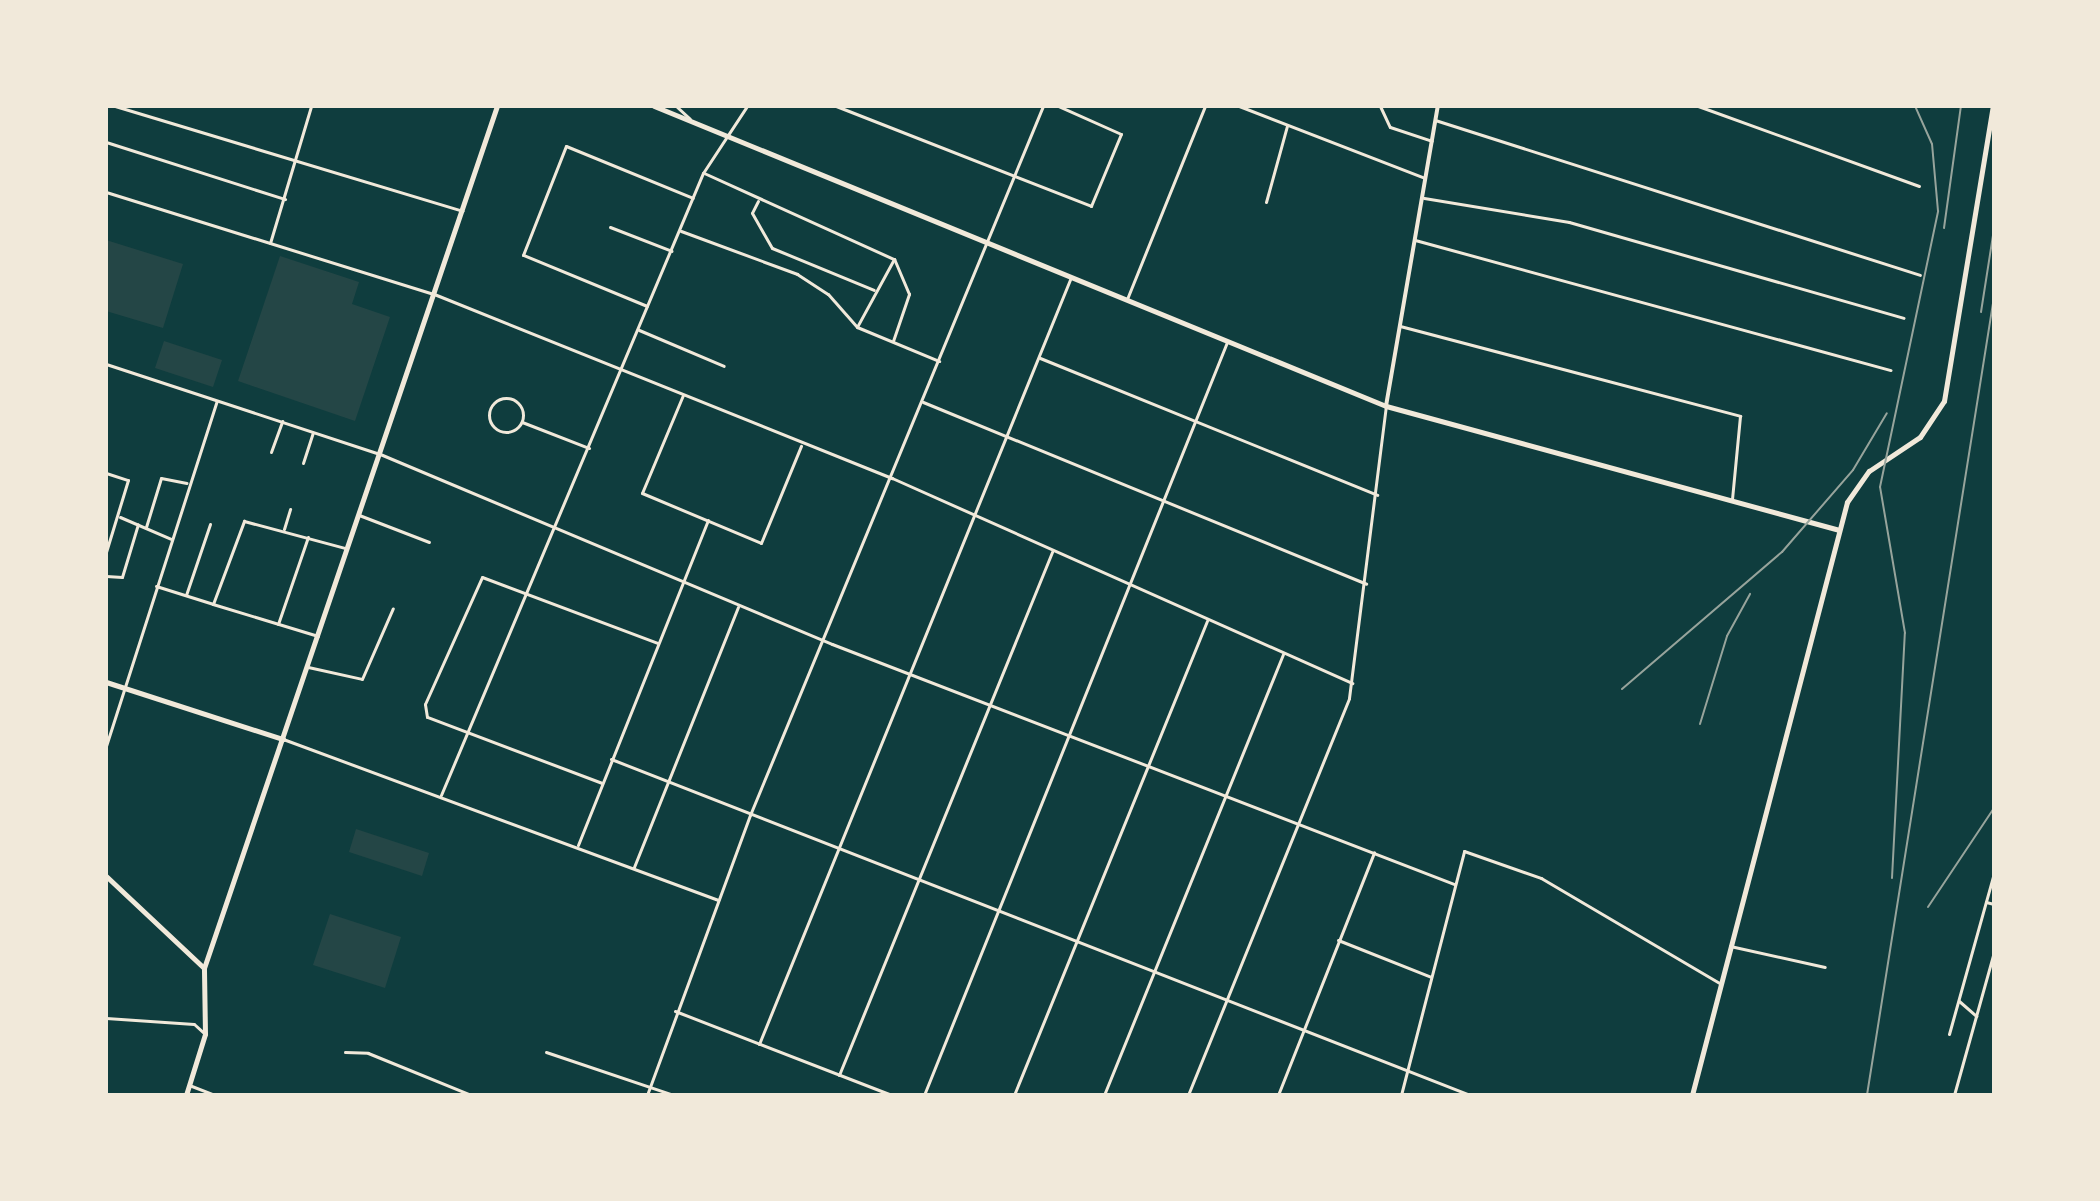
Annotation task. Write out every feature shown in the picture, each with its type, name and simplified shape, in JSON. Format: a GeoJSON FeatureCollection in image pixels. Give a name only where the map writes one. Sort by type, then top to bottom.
{"type":"FeatureCollection","features":[{"type":"Feature","properties":{"kind":"main road"},"geometry":{"type":"LineString","coordinates":[[186,1095],[205,1034],[204,968],[497,106]]}},
{"type":"Feature","properties":{"kind":"main road"},"geometry":{"type":"LineString","coordinates":[[654,106],[1386,406],[1838,530]]}},
{"type":"Feature","properties":{"kind":"main road"},"geometry":{"type":"LineString","coordinates":[[1692,1095],[1838,530],[1853,489],[1920,437],[1944,401],[1993,106]]}},
{"type":"Feature","properties":{"kind":"main road"},"geometry":{"type":"LineString","coordinates":[[106,682],[283,739]]}},
{"type":"Feature","properties":{"kind":"main road"},"geometry":{"type":"LineString","coordinates":[[106,876],[204,968]]}},
{"type":"Feature","properties":{"kind":"street"},"geometry":{"type":"LineString","coordinates":[[115,106],[462,211]]}},
{"type":"Feature","properties":{"kind":"street"},"geometry":{"type":"LineString","coordinates":[[270,243],[311,106]]}},
{"type":"Feature","properties":{"kind":"street"},"geometry":{"type":"LineString","coordinates":[[676,106],[693,121]]}},
{"type":"Feature","properties":{"kind":"street"},"geometry":{"type":"LineString","coordinates":[[441,795],[473,733],[703,173],[723,134],[747,106]]}},
{"type":"Feature","properties":{"kind":"street"},"geometry":{"type":"LineString","coordinates":[[836,106],[1091,206],[1121,134],[1058,106]]}},
{"type":"Feature","properties":{"kind":"street"},"geometry":{"type":"LineString","coordinates":[[647,1095],[675,1011],[750,815],[892,478],[1043,106]]}},
{"type":"Feature","properties":{"kind":"street"},"geometry":{"type":"LineString","coordinates":[[1127,300],[1205,106]]}},
{"type":"Feature","properties":{"kind":"street"},"geometry":{"type":"LineString","coordinates":[[1239,106],[1425,178]]}},
{"type":"Feature","properties":{"kind":"street"},"geometry":{"type":"LineString","coordinates":[[1380,106],[1390,127],[1432,141]]}},
{"type":"Feature","properties":{"kind":"street"},"geometry":{"type":"LineString","coordinates":[[1188,1095],[1352,683],[1386,406],[1438,106]]}},
{"type":"Feature","properties":{"kind":"street"},"geometry":{"type":"LineString","coordinates":[[1698,106],[1919,186]]}},
{"type":"Feature","properties":{"kind":"street"},"geometry":{"type":"LineString","coordinates":[[1435,120],[1920,275]]}},
{"type":"Feature","properties":{"kind":"street"},"geometry":{"type":"LineString","coordinates":[[1266,202],[1287,126]]}},
{"type":"Feature","properties":{"kind":"street"},"geometry":{"type":"LineString","coordinates":[[106,142],[285,199]]}},
{"type":"Feature","properties":{"kind":"street"},"geometry":{"type":"LineString","coordinates":[[648,306],[523,255],[566,146],[693,198]]}},
{"type":"Feature","properties":{"kind":"street"},"geometry":{"type":"LineString","coordinates":[[703,173],[758,201],[894,259],[909,294],[893,342]]}},
{"type":"Feature","properties":{"kind":"street"},"geometry":{"type":"LineString","coordinates":[[106,192],[434,294],[801,445],[892,478],[1128,586],[1352,683]]}},
{"type":"Feature","properties":{"kind":"street"},"geometry":{"type":"LineString","coordinates":[[1422,198],[1569,222],[1904,318]]}},
{"type":"Feature","properties":{"kind":"street"},"geometry":{"type":"LineString","coordinates":[[758,201],[752,213],[772,248],[874,290]]}},
{"type":"Feature","properties":{"kind":"street"},"geometry":{"type":"LineString","coordinates":[[610,227],[672,251]]}},
{"type":"Feature","properties":{"kind":"street"},"geometry":{"type":"LineString","coordinates":[[681,231],[797,274],[828,294],[857,327],[939,361]]}},
{"type":"Feature","properties":{"kind":"street"},"geometry":{"type":"LineString","coordinates":[[1415,240],[1891,370]]}},
{"type":"Feature","properties":{"kind":"street"},"geometry":{"type":"LineString","coordinates":[[857,327],[874,290],[894,259]]}},
{"type":"Feature","properties":{"kind":"street"},"geometry":{"type":"LineString","coordinates":[[759,1044],[1071,277]]}},
{"type":"Feature","properties":{"kind":"street"},"geometry":{"type":"LineString","coordinates":[[1400,326],[1740,416],[1731,502]]}},
{"type":"Feature","properties":{"kind":"street"},"geometry":{"type":"LineString","coordinates":[[639,330],[724,366]]}},
{"type":"Feature","properties":{"kind":"street"},"geometry":{"type":"LineString","coordinates":[[924,1095],[995,912],[1227,342]]}},
{"type":"Feature","properties":{"kind":"street"},"geometry":{"type":"LineString","coordinates":[[1040,358],[1377,495]]}},
{"type":"Feature","properties":{"kind":"street"},"geometry":{"type":"LineString","coordinates":[[106,364],[380,454],[738,605],[1151,762],[1454,884]]}},
{"type":"Feature","properties":{"kind":"street"},"geometry":{"type":"LineString","coordinates":[[683,395],[642,493],[761,543],[801,445]]}},
{"type":"Feature","properties":{"kind":"street"},"geometry":{"type":"LineString","coordinates":[[522,422],[501,432],[490,410],[512,399],[522,422],[589,448]]}},
{"type":"Feature","properties":{"kind":"street"},"geometry":{"type":"LineString","coordinates":[[106,746],[188,483],[217,401]]}},
{"type":"Feature","properties":{"kind":"street"},"geometry":{"type":"LineString","coordinates":[[923,402],[1008,434],[1366,584]]}},
{"type":"Feature","properties":{"kind":"street"},"geometry":{"type":"LineString","coordinates":[[271,452],[282,421]]}},
{"type":"Feature","properties":{"kind":"street"},"geometry":{"type":"LineString","coordinates":[[303,463],[313,431]]}},
{"type":"Feature","properties":{"kind":"street"},"geometry":{"type":"LineString","coordinates":[[106,473],[128,480],[106,552]]}},
{"type":"Feature","properties":{"kind":"street"},"geometry":{"type":"LineString","coordinates":[[146,527],[161,478],[188,483]]}},
{"type":"Feature","properties":{"kind":"street"},"geometry":{"type":"LineString","coordinates":[[284,529],[290,509]]}},
{"type":"Feature","properties":{"kind":"street"},"geometry":{"type":"LineString","coordinates":[[359,515],[429,542]]}},
{"type":"Feature","properties":{"kind":"street"},"geometry":{"type":"LineString","coordinates":[[118,517],[171,539]]}},
{"type":"Feature","properties":{"kind":"street"},"geometry":{"type":"LineString","coordinates":[[578,845],[708,520]]}},
{"type":"Feature","properties":{"kind":"street"},"geometry":{"type":"LineString","coordinates":[[106,576],[122,577],[138,524]]}},
{"type":"Feature","properties":{"kind":"street"},"geometry":{"type":"LineString","coordinates":[[186,595],[210,524]]}},
{"type":"Feature","properties":{"kind":"street"},"geometry":{"type":"LineString","coordinates":[[213,604],[241,524],[284,529],[348,549]]}},
{"type":"Feature","properties":{"kind":"street"},"geometry":{"type":"LineString","coordinates":[[278,624],[308,537]]}},
{"type":"Feature","properties":{"kind":"street"},"geometry":{"type":"LineString","coordinates":[[839,1075],[1052,551]]}},
{"type":"Feature","properties":{"kind":"street"},"geometry":{"type":"LineString","coordinates":[[602,783],[427,717],[425,704],[477,580],[487,576],[658,643]]}},
{"type":"Feature","properties":{"kind":"street"},"geometry":{"type":"LineString","coordinates":[[156,586],[318,636]]}},
{"type":"Feature","properties":{"kind":"street"},"geometry":{"type":"LineString","coordinates":[[634,867],[738,605]]}},
{"type":"Feature","properties":{"kind":"street"},"geometry":{"type":"LineString","coordinates":[[308,667],[362,679],[393,608]]}},
{"type":"Feature","properties":{"kind":"street"},"geometry":{"type":"LineString","coordinates":[[1014,1095],[1208,620]]}},
{"type":"Feature","properties":{"kind":"street"},"geometry":{"type":"LineString","coordinates":[[1104,1095],[1284,653]]}},
{"type":"Feature","properties":{"kind":"street"},"geometry":{"type":"LineString","coordinates":[[283,739],[578,845],[718,900]]}},
{"type":"Feature","properties":{"kind":"street"},"geometry":{"type":"LineString","coordinates":[[611,759],[1405,1075],[1470,1095]]}},
{"type":"Feature","properties":{"kind":"street"},"geometry":{"type":"LineString","coordinates":[[1401,1095],[1464,851],[1541,878],[1720,984]]}},
{"type":"Feature","properties":{"kind":"street"},"geometry":{"type":"LineString","coordinates":[[1278,1095],[1374,852]]}},
{"type":"Feature","properties":{"kind":"street"},"geometry":{"type":"LineString","coordinates":[[1949,1034],[1994,873]]}},
{"type":"Feature","properties":{"kind":"street"},"geometry":{"type":"LineString","coordinates":[[1986,902],[1994,904]]}},
{"type":"Feature","properties":{"kind":"street"},"geometry":{"type":"LineString","coordinates":[[1338,940],[1431,977]]}},
{"type":"Feature","properties":{"kind":"street"},"geometry":{"type":"LineString","coordinates":[[1730,946],[1825,967]]}},
{"type":"Feature","properties":{"kind":"street"},"geometry":{"type":"LineString","coordinates":[[1954,1095],[1994,952]]}},
{"type":"Feature","properties":{"kind":"street"},"geometry":{"type":"LineString","coordinates":[[1959,1001],[1976,1016]]}},
{"type":"Feature","properties":{"kind":"street"},"geometry":{"type":"LineString","coordinates":[[675,1011],[892,1095]]}},
{"type":"Feature","properties":{"kind":"street"},"geometry":{"type":"LineString","coordinates":[[106,1018],[194,1024],[205,1034]]}},
{"type":"Feature","properties":{"kind":"street"},"geometry":{"type":"LineString","coordinates":[[345,1052],[368,1053],[471,1095]]}},
{"type":"Feature","properties":{"kind":"street"},"geometry":{"type":"LineString","coordinates":[[546,1052],[674,1095]]}},
{"type":"Feature","properties":{"kind":"street"},"geometry":{"type":"LineString","coordinates":[[189,1085],[215,1095]]}},
{"type":"Feature","properties":{"kind":"shaded area"},"geometry":{"type":"Polygon","coordinates":[[[106,240],[183,264],[163,328],[106,311],[106,240]]]}},
{"type":"Feature","properties":{"kind":"shaded area"},"geometry":{"type":"Polygon","coordinates":[[[280,256],[359,282],[352,304],[390,317],[355,421],[238,381],[280,256]]]}},
{"type":"Feature","properties":{"kind":"shaded area"},"geometry":{"type":"Polygon","coordinates":[[[164,341],[222,360],[213,387],[155,368],[164,341]]]}},
{"type":"Feature","properties":{"kind":"shaded area"},"geometry":{"type":"Polygon","coordinates":[[[356,829],[429,853],[422,876],[349,852],[356,829]]]}},
{"type":"Feature","properties":{"kind":"shaded area"},"geometry":{"type":"Polygon","coordinates":[[[330,914],[401,937],[385,988],[313,965],[330,914]]]}},
{"type":"Feature","properties":{"kind":"railway"},"geometry":{"type":"LineString","coordinates":[[1892,878],[1905,633],[1880,487],[1938,211],[1932,144],[1915,106]]}},
{"type":"Feature","properties":{"kind":"railway"},"geometry":{"type":"LineString","coordinates":[[1944,228],[1961,106]]}},
{"type":"Feature","properties":{"kind":"railway"},"geometry":{"type":"LineString","coordinates":[[1981,312],[1994,229]]}},
{"type":"Feature","properties":{"kind":"railway"},"geometry":{"type":"LineString","coordinates":[[1867,1095],[1994,297]]}},
{"type":"Feature","properties":{"kind":"railway"},"geometry":{"type":"LineString","coordinates":[[1622,689],[1782,552],[1853,470],[1887,413]]}},
{"type":"Feature","properties":{"kind":"railway"},"geometry":{"type":"LineString","coordinates":[[1700,724],[1727,636],[1750,594]]}},
{"type":"Feature","properties":{"kind":"railway"},"geometry":{"type":"LineString","coordinates":[[1928,907],[1994,808]]}}]}
